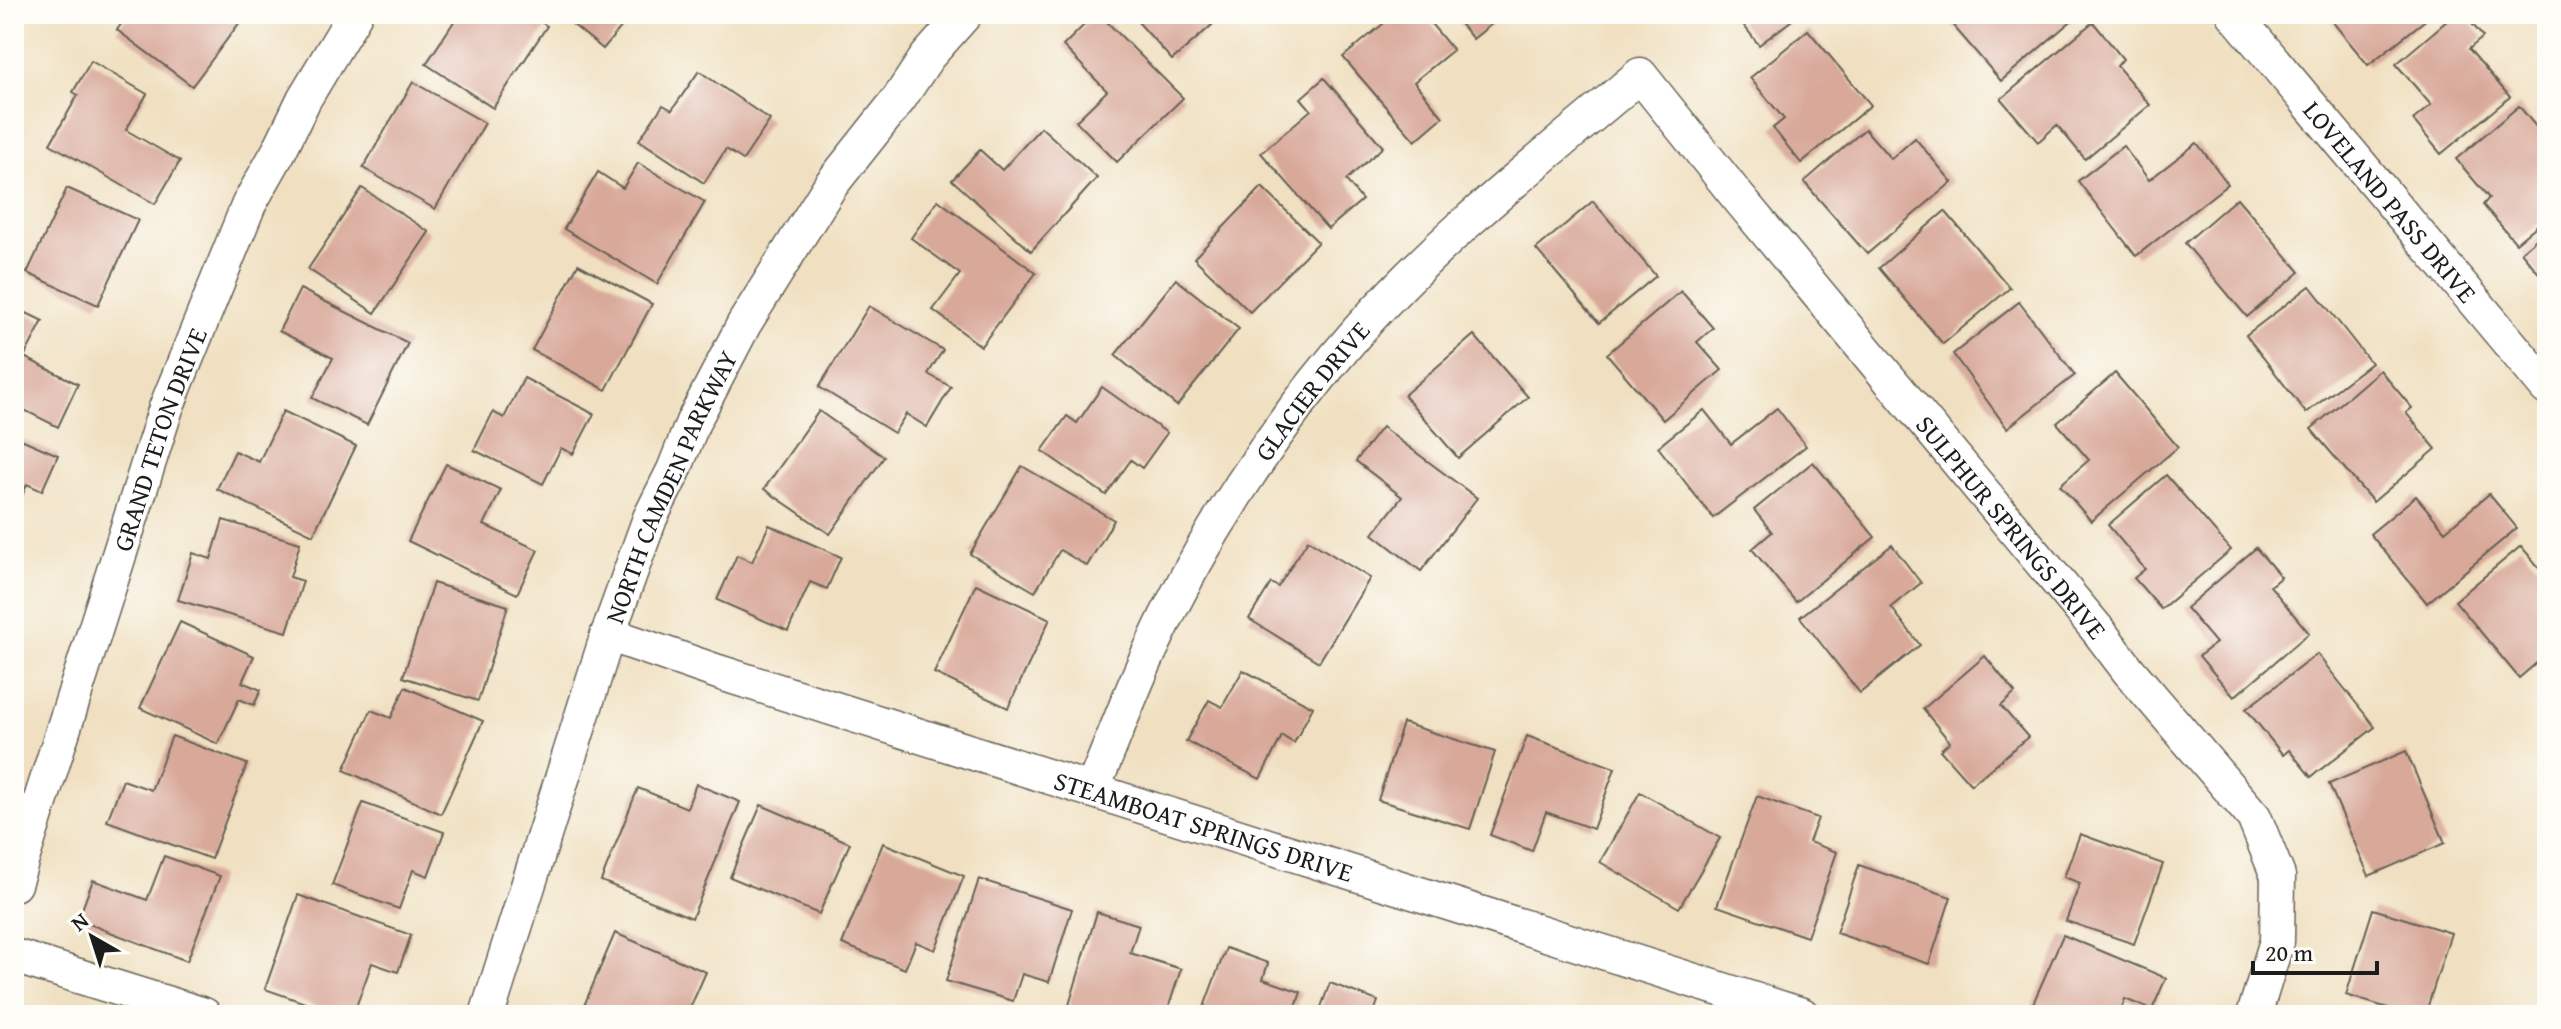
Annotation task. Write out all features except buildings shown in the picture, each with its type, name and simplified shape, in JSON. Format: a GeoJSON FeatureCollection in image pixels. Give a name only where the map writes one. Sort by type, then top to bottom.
{"type":"FeatureCollection","features":[{"type":"Feature","properties":{"kind":"street","name":"GRAND TETON DRIVE"},"geometry":{"type":"LineString","coordinates":[[14,884],[166,408],[249,204],[304,99],[355,14]]}},
{"type":"Feature","properties":{"kind":"street","name":"NORTH CAMDEN PARKWAY"},"geometry":{"type":"LineString","coordinates":[[487,1015],[608,634],[650,518],[693,422],[744,324],[830,186],[899,99],[927,57],[965,14]]}},
{"type":"Feature","properties":{"kind":"street","name":"LOVELAND PASS DRIVE"},"geometry":{"type":"LineString","coordinates":[[2234,14],[2547,388]]}},
{"type":"Feature","properties":{"kind":"street","name":"GLACIER DRIVE"},"geometry":{"type":"LineString","coordinates":[[1092,790],[1148,655],[1193,568],[1245,482],[1300,402],[1359,330],[1457,231],[1640,75]]}},
{"type":"Feature","properties":{"kind":"street","name":"SULPHUR SPRINGS DRIVE"},"geometry":{"type":"LineString","coordinates":[[1640,75],[2129,671],[2254,817],[2278,876],[2277,941],[2254,1015]]}},
{"type":"Feature","properties":{"kind":"street","name":"STEAMBOAT SPRINGS DRIVE"},"geometry":{"type":"LineString","coordinates":[[608,634],[718,672],[1802,1015]]}},
{"type":"Feature","properties":{"kind":"street"},"geometry":{"type":"LineString","coordinates":[[14,956],[204,1015]]}}]}
